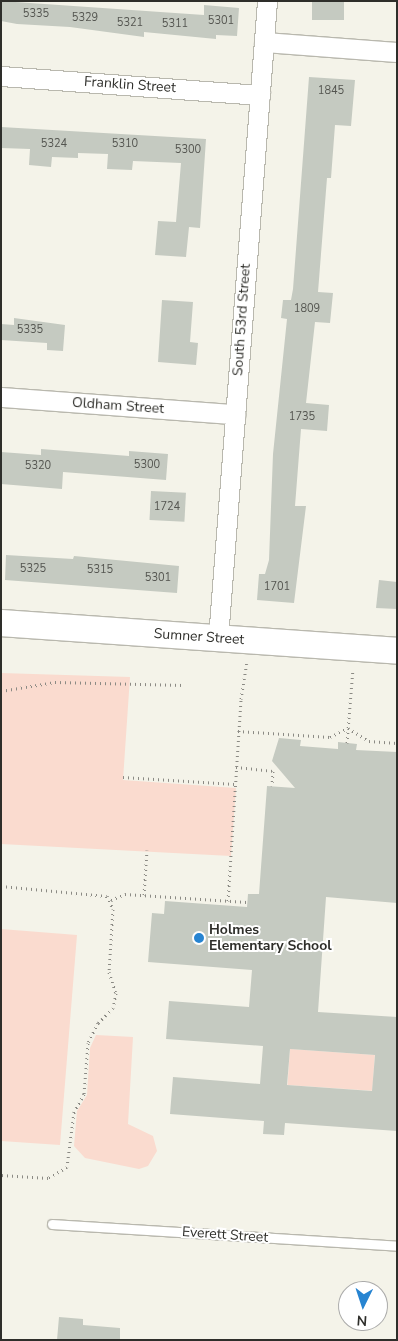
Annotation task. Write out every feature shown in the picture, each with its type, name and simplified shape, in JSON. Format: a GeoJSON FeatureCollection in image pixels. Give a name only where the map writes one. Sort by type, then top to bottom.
{"type":"FeatureCollection","features":[{"type":"Feature","properties":{"kind":"street","name":"South 53rd Street"},"geometry":{"type":"LineString","coordinates":[[218,638],[267,1]]}},
{"type":"Feature","properties":{"kind":"street"},"geometry":{"type":"LineString","coordinates":[[264,42],[397,52]]}},
{"type":"Feature","properties":{"kind":"street","name":"Franklin Street"},"geometry":{"type":"LineString","coordinates":[[1,76],[260,95]]}},
{"type":"Feature","properties":{"kind":"street","name":"Oldham Street"},"geometry":{"type":"LineString","coordinates":[[1,397],[235,414]]}},
{"type":"Feature","properties":{"kind":"street","name":"Sumner Street"},"geometry":{"type":"LineString","coordinates":[[1,623],[397,651]]}},
{"type":"Feature","properties":{"kind":"lane","name":"Everett Street"},"geometry":{"type":"LineString","coordinates":[[52,1224],[397,1246]]}},
{"type":"Feature","properties":{"kind":"path"},"geometry":{"type":"LineString","coordinates":[[228,901],[238,730],[249,640]]}},
{"type":"Feature","properties":{"kind":"path"},"geometry":{"type":"LineString","coordinates":[[347,743],[352,676]]}},
{"type":"Feature","properties":{"kind":"path"},"geometry":{"type":"LineString","coordinates":[[1,691],[55,682],[184,684]]}},
{"type":"Feature","properties":{"kind":"path"},"geometry":{"type":"LineString","coordinates":[[238,730],[330,737],[348,728]]}},
{"type":"Feature","properties":{"kind":"path"},"geometry":{"type":"LineString","coordinates":[[348,728],[369,741],[397,743]]}},
{"type":"Feature","properties":{"kind":"path"},"geometry":{"type":"LineString","coordinates":[[236,767],[273,770],[272,786]]}},
{"type":"Feature","properties":{"kind":"path"},"geometry":{"type":"LineString","coordinates":[[123,777],[236,784]]}},
{"type":"Feature","properties":{"kind":"path"},"geometry":{"type":"LineString","coordinates":[[144,895],[147,850]]}},
{"type":"Feature","properties":{"kind":"path"},"geometry":{"type":"LineString","coordinates":[[1,886],[97,893],[111,900]]}},
{"type":"Feature","properties":{"kind":"path"},"geometry":{"type":"LineString","coordinates":[[111,900],[119,894],[247,902]]}},
{"type":"Feature","properties":{"kind":"path"},"geometry":{"type":"LineString","coordinates":[[1,1175],[54,1177],[69,1164],[73,1117],[83,1098],[90,1037],[115,1000],[108,968],[111,900]]}},
{"type":"Feature","properties":{"kind":"shaded area"},"geometry":{"type":"Polygon","coordinates":[[[1,673],[130,677],[123,780],[236,788],[231,856],[1,844],[1,673]]]}},
{"type":"Feature","properties":{"kind":"shaded area"},"geometry":{"type":"Polygon","coordinates":[[[1,929],[77,935],[60,1145],[1,1141],[1,929]]]}},
{"type":"Feature","properties":{"kind":"shaded area"},"geometry":{"type":"Polygon","coordinates":[[[96,1035],[133,1037],[128,1124],[153,1136],[157,1151],[148,1166],[139,1169],[85,1158],[74,1146],[77,1111],[87,1095],[90,1048],[96,1035]]]}},
{"type":"Feature","properties":{"kind":"shaded area"},"geometry":{"type":"Polygon","coordinates":[[[290,1049],[375,1055],[372,1091],[287,1085],[290,1049]]]}},
{"type":"Feature","properties":{"kind":"building"},"geometry":{"type":"Polygon","coordinates":[[[1,1],[204,15],[204,5],[239,8],[237,36],[216,35],[216,39],[144,32],[144,37],[70,27],[17,24],[1,21],[1,1]]]}},
{"type":"Feature","properties":{"kind":"building"},"geometry":{"type":"Polygon","coordinates":[[[312,1],[344,1],[344,20],[312,20],[312,1]]]}},
{"type":"Feature","properties":{"kind":"building"},"geometry":{"type":"Polygon","coordinates":[[[309,77],[355,80],[351,126],[335,125],[331,178],[327,178],[318,292],[333,293],[330,323],[315,322],[306,403],[329,405],[327,431],[301,429],[295,506],[306,506],[294,603],[257,600],[259,574],[265,574],[269,560],[273,454],[287,319],[281,318],[283,300],[291,300],[293,289],[309,77]]]}},
{"type":"Feature","properties":{"kind":"building"},"geometry":{"type":"Polygon","coordinates":[[[1,127],[206,139],[200,228],[189,227],[186,257],[155,255],[158,221],[176,222],[181,163],[133,161],[132,170],[107,169],[108,154],[78,153],[78,158],[52,157],[51,167],[29,165],[30,149],[1,148],[1,127]]]}},
{"type":"Feature","properties":{"kind":"building"},"geometry":{"type":"Polygon","coordinates":[[[162,300],[193,302],[190,342],[198,343],[196,365],[158,362],[162,300]]]}},
{"type":"Feature","properties":{"kind":"building"},"geometry":{"type":"Polygon","coordinates":[[[14,318],[65,325],[63,351],[47,350],[47,343],[1,340],[1,324],[14,325],[14,318]]]}},
{"type":"Feature","properties":{"kind":"building"},"geometry":{"type":"Polygon","coordinates":[[[41,449],[129,456],[129,451],[168,454],[166,480],[63,472],[62,489],[1,484],[1,452],[41,455],[41,449]]]}},
{"type":"Feature","properties":{"kind":"building"},"geometry":{"type":"Polygon","coordinates":[[[151,491],[186,493],[184,522],[149,520],[151,491]]]}},
{"type":"Feature","properties":{"kind":"building"},"geometry":{"type":"Polygon","coordinates":[[[6,555],[73,559],[74,556],[179,566],[177,593],[5,580],[6,555]]]}},
{"type":"Feature","properties":{"kind":"building"},"geometry":{"type":"Polygon","coordinates":[[[379,580],[397,582],[397,609],[376,608],[379,580]]]}},
{"type":"Feature","properties":{"kind":"building","name":"Holmes Elementary School"},"geometry":{"type":"Polygon","coordinates":[[[279,738],[301,740],[300,746],[338,749],[338,742],[357,744],[356,750],[397,752],[397,903],[326,897],[318,1012],[397,1017],[397,1131],[285,1123],[284,1135],[263,1134],[264,1121],[170,1114],[173,1077],[260,1084],[263,1046],[166,1039],[169,1001],[249,1007],[252,970],[148,962],[152,913],[164,914],[165,901],[247,907],[248,894],[259,894],[267,786],[295,788],[272,761],[279,738]],[[290,1049],[287,1085],[372,1091],[375,1055],[290,1049]]]}},
{"type":"Feature","properties":{"kind":"building"},"geometry":{"type":"Polygon","coordinates":[[[59,1317],[83,1319],[83,1325],[120,1328],[120,1340],[57,1340],[59,1317]]]}},
{"type":"Feature","properties":{"kind":"place","name":"Holmes Elementary School"},"geometry":{"type":"Point","coordinates":[199,938]}}]}
